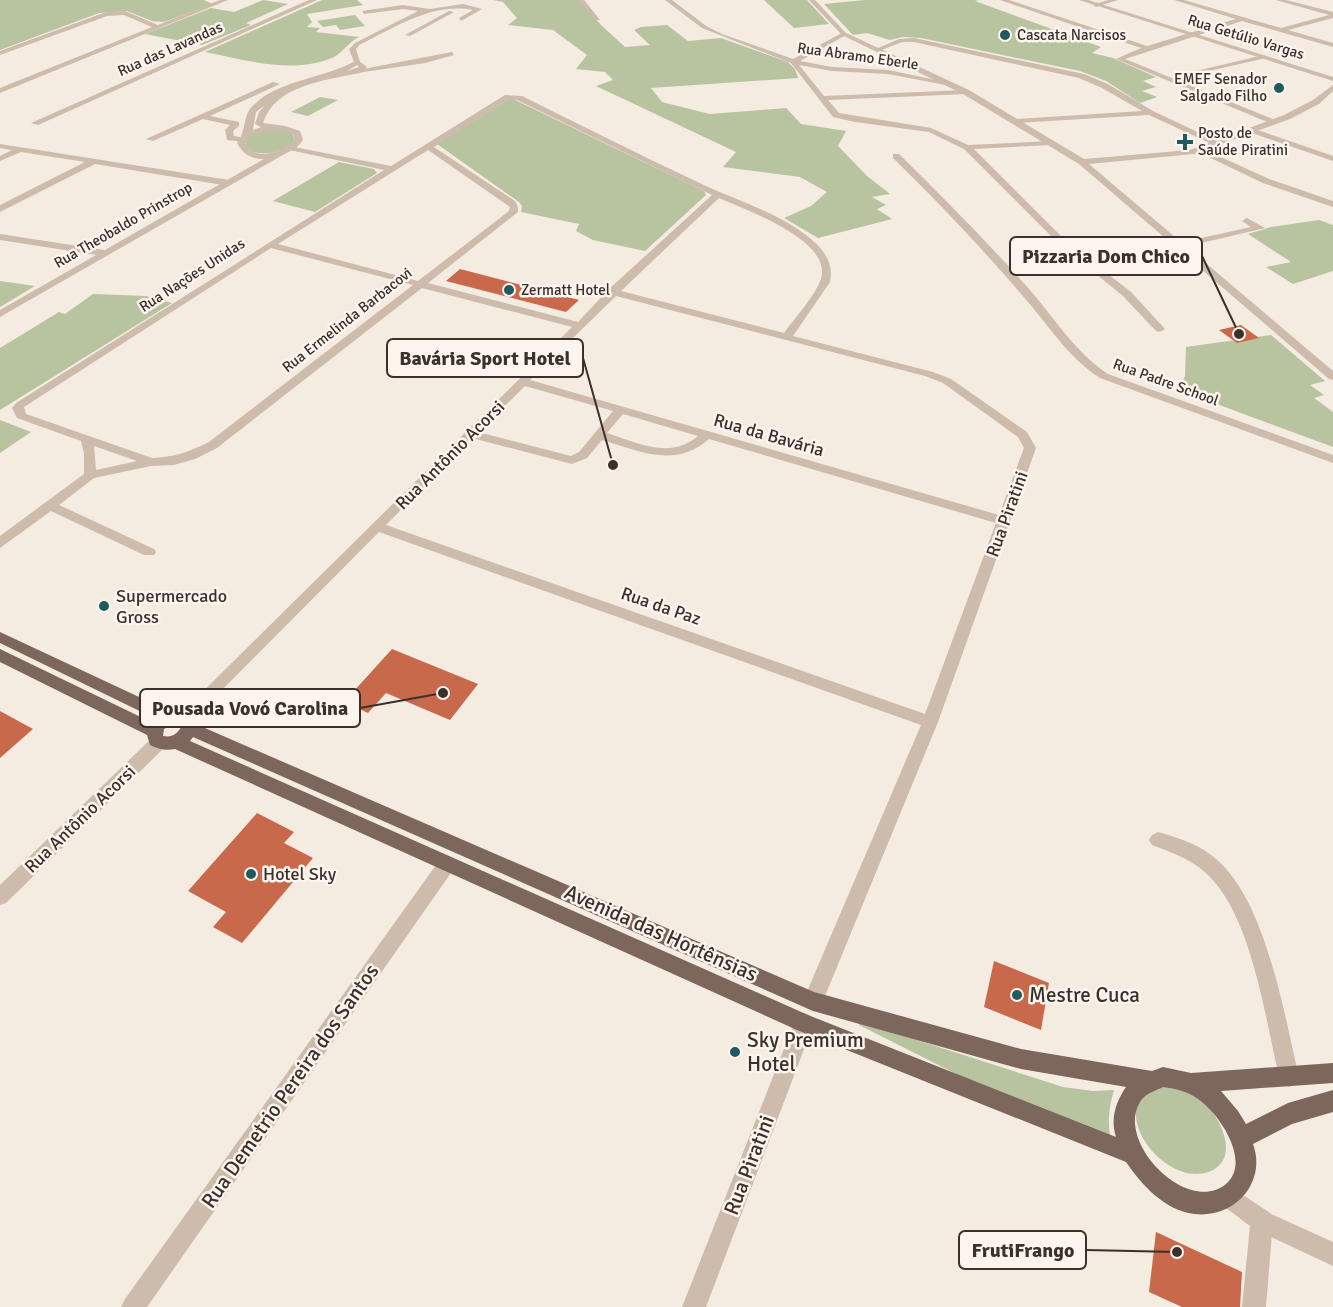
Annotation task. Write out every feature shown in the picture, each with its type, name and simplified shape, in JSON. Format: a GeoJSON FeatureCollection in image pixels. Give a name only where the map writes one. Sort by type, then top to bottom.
{"type":"FeatureCollection","features":[{"type":"Feature","properties":{"kind":"main road"},"geometry":{"type":"LineString","coordinates":[[0,637],[168,718],[188,722],[186,735],[163,738],[159,724],[168,718]]}},
{"type":"Feature","properties":{"kind":"main road","name":"Avenida das Hortênsias"},"geometry":{"type":"LineString","coordinates":[[0,655],[163,738],[804,1023],[1133,1154]]}},
{"type":"Feature","properties":{"kind":"main road","name":"Avenida das Hortênsias"},"geometry":{"type":"LineString","coordinates":[[188,722],[813,1001],[1021,1059],[1147,1080]]}},
{"type":"Feature","properties":{"kind":"main road"},"geometry":{"type":"LineString","coordinates":[[1192,1083],[1222,1105],[1242,1138],[1246,1155],[1246,1172],[1240,1186],[1230,1197],[1215,1203],[1197,1203],[1179,1197],[1153,1179],[1133,1154],[1125,1136],[1123,1118],[1126,1101],[1134,1089],[1147,1080],[1163,1077],[1192,1083],[1333,1073]]}},
{"type":"Feature","properties":{"kind":"main road"},"geometry":{"type":"LineString","coordinates":[[1242,1138],[1288,1114],[1333,1101]]}},
{"type":"Feature","properties":{"kind":"street"},"geometry":{"type":"LineString","coordinates":[[0,91],[221,0]]}},
{"type":"Feature","properties":{"kind":"street","name":"Rua das Lavandas"},"geometry":{"type":"LineString","coordinates":[[35,123],[315,0]]}},
{"type":"Feature","properties":{"kind":"street"},"geometry":{"type":"LineString","coordinates":[[359,66],[352,49],[357,44],[444,0]]}},
{"type":"Feature","properties":{"kind":"street"},"geometry":{"type":"LineString","coordinates":[[581,0],[598,19]]}},
{"type":"Feature","properties":{"kind":"street","name":"Rua Abramo Eberle"},"geometry":{"type":"LineString","coordinates":[[668,0],[704,27],[720,35],[794,62],[832,69],[888,72],[951,84]]}},
{"type":"Feature","properties":{"kind":"street"},"geometry":{"type":"LineString","coordinates":[[812,0],[844,34],[966,92],[1082,162],[1333,377]]}},
{"type":"Feature","properties":{"kind":"street"},"geometry":{"type":"LineString","coordinates":[[1003,0],[1147,48]]}},
{"type":"Feature","properties":{"kind":"street","name":"Rua Getúlio Vargas"},"geometry":{"type":"LineString","coordinates":[[1082,0],[1333,78]]}},
{"type":"Feature","properties":{"kind":"street"},"geometry":{"type":"LineString","coordinates":[[1096,5],[1115,0]]}},
{"type":"Feature","properties":{"kind":"street"},"geometry":{"type":"LineString","coordinates":[[1177,0],[1333,45]]}},
{"type":"Feature","properties":{"kind":"street"},"geometry":{"type":"LineString","coordinates":[[1279,0],[1333,15]]}},
{"type":"Feature","properties":{"kind":"street"},"geometry":{"type":"LineString","coordinates":[[408,35],[463,6]]}},
{"type":"Feature","properties":{"kind":"street"},"geometry":{"type":"LineString","coordinates":[[364,12],[403,7],[424,11],[463,6],[479,10],[461,20]]}},
{"type":"Feature","properties":{"kind":"street"},"geometry":{"type":"LineString","coordinates":[[0,53],[106,14],[126,13],[157,27]]}},
{"type":"Feature","properties":{"kind":"street"},"geometry":{"type":"LineString","coordinates":[[1280,30],[1333,15]]}},
{"type":"Feature","properties":{"kind":"street"},"geometry":{"type":"LineString","coordinates":[[1242,19],[1120,57],[1119,60],[1272,123]]}},
{"type":"Feature","properties":{"kind":"street"},"geometry":{"type":"LineString","coordinates":[[844,34],[794,62],[836,115],[843,118],[931,130]]}},
{"type":"Feature","properties":{"kind":"street"},"geometry":{"type":"LineString","coordinates":[[879,49],[901,40],[914,40],[1068,72],[1097,81],[1150,113],[1217,143]]}},
{"type":"Feature","properties":{"kind":"street"},"geometry":{"type":"LineString","coordinates":[[262,160],[241,146],[253,111],[267,99],[287,88],[359,66],[391,67],[434,60],[452,54]]}},
{"type":"Feature","properties":{"kind":"street"},"geometry":{"type":"LineString","coordinates":[[1200,71],[1264,57]]}},
{"type":"Feature","properties":{"kind":"street"},"geometry":{"type":"LineString","coordinates":[[359,66],[279,96],[269,104],[259,118],[259,124],[284,128],[297,133],[299,140],[292,148],[391,169]]}},
{"type":"Feature","properties":{"kind":"street"},"geometry":{"type":"LineString","coordinates":[[150,139],[276,84]]}},
{"type":"Feature","properties":{"kind":"street"},"geometry":{"type":"LineString","coordinates":[[1082,162],[1176,155],[1199,149],[1304,109],[1333,87]]}},
{"type":"Feature","properties":{"kind":"street"},"geometry":{"type":"LineString","coordinates":[[823,98],[966,92]]}},
{"type":"Feature","properties":{"kind":"street","name":"Rua Nações Unidas"},"geometry":{"type":"LineString","coordinates":[[151,462],[21,416],[18,408],[270,245],[505,98],[512,97],[717,195]]}},
{"type":"Feature","properties":{"kind":"street"},"geometry":{"type":"LineString","coordinates":[[1017,121],[1150,113]]}},
{"type":"Feature","properties":{"kind":"street"},"geometry":{"type":"LineString","coordinates":[[909,116],[931,130],[967,147],[1062,242],[1127,294],[1160,329]]}},
{"type":"Feature","properties":{"kind":"street"},"geometry":{"type":"LineString","coordinates":[[202,117],[236,124],[229,130],[231,138],[245,137],[269,127]]}},
{"type":"Feature","properties":{"kind":"street"},"geometry":{"type":"LineString","coordinates":[[1252,130],[1333,159]]}},
{"type":"Feature","properties":{"kind":"street"},"geometry":{"type":"LineString","coordinates":[[967,147],[1050,143]]}},
{"type":"Feature","properties":{"kind":"street"},"geometry":{"type":"LineString","coordinates":[[0,146],[229,183]]}},
{"type":"Feature","properties":{"kind":"street","name":"Rua Ermelinda Barbacovi"},"geometry":{"type":"LineString","coordinates":[[0,543],[90,475],[151,462],[174,461],[191,456],[213,445],[514,209],[512,203],[427,146]]}},
{"type":"Feature","properties":{"kind":"street","name":"Rua Theobaldo Prinstrop"},"geometry":{"type":"LineString","coordinates":[[0,314],[229,183],[262,160],[292,148]]}},
{"type":"Feature","properties":{"kind":"street"},"geometry":{"type":"LineString","coordinates":[[1199,149],[1266,181],[1333,204]]}},
{"type":"Feature","properties":{"kind":"street"},"geometry":{"type":"LineString","coordinates":[[0,159],[19,150]]}},
{"type":"Feature","properties":{"kind":"street","name":"Rua Padre School"},"geometry":{"type":"LineString","coordinates":[[896,156],[1032,299],[1076,356],[1090,369],[1333,459]]}},
{"type":"Feature","properties":{"kind":"street"},"geometry":{"type":"LineString","coordinates":[[0,209],[92,162]]}},
{"type":"Feature","properties":{"kind":"street"},"geometry":{"type":"LineString","coordinates":[[717,195],[792,230],[807,240],[825,260],[828,272],[825,282],[786,338]]}},
{"type":"Feature","properties":{"kind":"street","name":"Rua Antônio Acorsi"},"geometry":{"type":"LineString","coordinates":[[188,722],[578,325],[717,195]]}},
{"type":"Feature","properties":{"kind":"street"},"geometry":{"type":"LineString","coordinates":[[1093,265],[1260,228],[1247,221]]}},
{"type":"Feature","properties":{"kind":"street"},"geometry":{"type":"LineString","coordinates":[[0,237],[104,253]]}},
{"type":"Feature","properties":{"kind":"street"},"geometry":{"type":"LineString","coordinates":[[270,245],[578,325]]}},
{"type":"Feature","properties":{"kind":"street","name":"Rua Piratini"},"geometry":{"type":"LineString","coordinates":[[612,292],[929,374],[947,381],[1023,435],[1030,448],[930,722],[813,1001]]}},
{"type":"Feature","properties":{"kind":"street","name":"Rua da Bavária"},"geometry":{"type":"LineString","coordinates":[[524,382],[1005,521]]}},
{"type":"Feature","properties":{"kind":"street"},"geometry":{"type":"LineString","coordinates":[[471,434],[566,460],[584,455],[620,410]]}},
{"type":"Feature","properties":{"kind":"street"},"geometry":{"type":"LineString","coordinates":[[600,435],[661,452],[675,453],[686,451],[707,435]]}},
{"type":"Feature","properties":{"kind":"street"},"geometry":{"type":"LineString","coordinates":[[87,439],[90,453],[90,475]]}},
{"type":"Feature","properties":{"kind":"street"},"geometry":{"type":"LineString","coordinates":[[51,506],[148,552]]}},
{"type":"Feature","properties":{"kind":"street","name":"Rua da Paz"},"geometry":{"type":"LineString","coordinates":[[379,527],[930,722]]}},
{"type":"Feature","properties":{"kind":"street","name":"Rua Antônio Acorsi"},"geometry":{"type":"LineString","coordinates":[[0,897],[163,738]]}},
{"type":"Feature","properties":{"kind":"street"},"geometry":{"type":"LineString","coordinates":[[1158,840],[1180,846],[1209,864],[1233,890],[1262,960],[1289,1077]]}},
{"type":"Feature","properties":{"kind":"street","name":"Rua Demetrio Pereira dos Santos"},"geometry":{"type":"LineString","coordinates":[[133,1307],[447,864]]}},
{"type":"Feature","properties":{"kind":"street","name":"Rua Piratini"},"geometry":{"type":"LineString","coordinates":[[694,1307],[804,1023]]}},
{"type":"Feature","properties":{"kind":"street"},"geometry":{"type":"LineString","coordinates":[[1230,1197],[1262,1221],[1333,1254]]}},
{"type":"Feature","properties":{"kind":"street"},"geometry":{"type":"LineString","coordinates":[[1254,1307],[1262,1221]]}},
{"type":"Feature","properties":{"kind":"green space"},"geometry":{"type":"Polygon","coordinates":[[[0,0],[204,0],[212,4],[164,22],[152,21],[127,11],[99,13],[0,50],[0,0]]]}},
{"type":"Feature","properties":{"kind":"green space"},"geometry":{"type":"Polygon","coordinates":[[[263,0],[288,4],[246,23],[251,25],[202,45],[145,34],[211,8],[234,12],[263,0]]]}},
{"type":"Feature","properties":{"kind":"green space"},"geometry":{"type":"Polygon","coordinates":[[[322,0],[357,0],[363,5],[307,14],[312,22],[307,27],[320,28],[316,32],[359,37],[334,57],[303,65],[286,65],[253,62],[205,52],[322,0]]]}},
{"type":"Feature","properties":{"kind":"green space"},"geometry":{"type":"Polygon","coordinates":[[[493,0],[579,0],[625,47],[650,45],[634,30],[641,27],[667,25],[688,41],[721,38],[788,62],[795,69],[798,78],[651,88],[662,102],[710,114],[786,108],[801,124],[846,131],[838,146],[867,176],[890,194],[872,197],[886,205],[877,209],[892,219],[818,238],[784,218],[811,206],[827,192],[800,177],[723,167],[736,152],[596,86],[613,80],[605,72],[576,69],[587,55],[553,30],[508,25],[517,18],[503,2],[493,0]]]}},
{"type":"Feature","properties":{"kind":"green space"},"geometry":{"type":"Polygon","coordinates":[[[764,0],[807,0],[829,24],[794,28],[764,0]]]}},
{"type":"Feature","properties":{"kind":"green space"},"geometry":{"type":"Polygon","coordinates":[[[865,0],[979,0],[975,1],[1101,47],[1092,53],[1113,58],[1156,77],[1143,81],[1156,87],[1142,91],[1157,97],[1140,103],[1106,81],[1080,71],[921,38],[903,37],[890,40],[867,33],[853,35],[824,4],[865,0]]]}},
{"type":"Feature","properties":{"kind":"green space"},"geometry":{"type":"Polygon","coordinates":[[[355,15],[365,26],[340,30],[336,25],[323,27],[317,21],[355,15]]]}},
{"type":"Feature","properties":{"kind":"green space"},"geometry":{"type":"Polygon","coordinates":[[[320,97],[338,100],[308,116],[291,112],[320,97]]]}},
{"type":"Feature","properties":{"kind":"green space"},"geometry":{"type":"Polygon","coordinates":[[[509,99],[704,191],[706,195],[645,251],[593,240],[576,231],[579,224],[521,212],[522,206],[519,202],[437,144],[509,99]]]}},
{"type":"Feature","properties":{"kind":"green space"},"geometry":{"type":"Polygon","coordinates":[[[268,129],[292,133],[295,140],[279,151],[260,153],[248,150],[245,142],[249,136],[268,129]]]}},
{"type":"Feature","properties":{"kind":"green space"},"geometry":{"type":"Polygon","coordinates":[[[339,162],[374,169],[377,173],[315,212],[273,201],[339,162]]]}},
{"type":"Feature","properties":{"kind":"green space"},"geometry":{"type":"Polygon","coordinates":[[[1319,220],[1333,225],[1333,271],[1293,284],[1266,267],[1291,262],[1248,234],[1271,227],[1319,220]]]}},
{"type":"Feature","properties":{"kind":"green space"},"geometry":{"type":"Polygon","coordinates":[[[0,281],[35,286],[0,307],[0,281]]]}},
{"type":"Feature","properties":{"kind":"green space"},"geometry":{"type":"Polygon","coordinates":[[[93,294],[146,296],[172,303],[0,410],[0,348],[59,312],[65,314],[93,294]]]}},
{"type":"Feature","properties":{"kind":"green space"},"geometry":{"type":"Polygon","coordinates":[[[1271,335],[1325,381],[1310,385],[1324,395],[1314,398],[1333,412],[1333,447],[1179,390],[1185,376],[1186,347],[1271,335]]]}},
{"type":"Feature","properties":{"kind":"green space"},"geometry":{"type":"Polygon","coordinates":[[[0,420],[31,432],[0,453],[0,420]]]}},
{"type":"Feature","properties":{"kind":"green space"},"geometry":{"type":"Polygon","coordinates":[[[861,1022],[1063,1087],[1093,1091],[1114,1090],[1109,1114],[1111,1139],[976,1084],[859,1025],[861,1022]]]}},
{"type":"Feature","properties":{"kind":"green space"},"geometry":{"type":"Polygon","coordinates":[[[1165,1084],[1192,1092],[1201,1098],[1217,1118],[1226,1143],[1225,1154],[1221,1164],[1211,1171],[1195,1174],[1179,1170],[1164,1162],[1151,1150],[1142,1135],[1136,1120],[1137,1106],[1146,1092],[1165,1084]]]}},
{"type":"Feature","properties":{"kind":"building","name":"Zermatt Hotel"},"geometry":{"type":"Polygon","coordinates":[[[460,269],[579,300],[566,312],[446,281],[460,269]]]}},
{"type":"Feature","properties":{"kind":"building"},"geometry":{"type":"Polygon","coordinates":[[[1241,325],[1259,338],[1237,343],[1219,330],[1241,325]]]}},
{"type":"Feature","properties":{"kind":"building"},"geometry":{"type":"Polygon","coordinates":[[[392,649],[478,684],[450,720],[386,693],[368,713],[344,702],[392,649]]]}},
{"type":"Feature","properties":{"kind":"building"},"geometry":{"type":"Polygon","coordinates":[[[0,711],[33,729],[0,758],[0,711]]]}},
{"type":"Feature","properties":{"kind":"building","name":"Hotel Sky"},"geometry":{"type":"Polygon","coordinates":[[[257,813],[294,832],[284,843],[313,858],[242,943],[213,927],[226,912],[188,891],[257,813]]]}},
{"type":"Feature","properties":{"kind":"building","name":"Mestre Cuca"},"geometry":{"type":"Polygon","coordinates":[[[994,961],[1049,983],[1041,1030],[984,1007],[994,961]]]}},
{"type":"Feature","properties":{"kind":"building"},"geometry":{"type":"Polygon","coordinates":[[[1156,1232],[1242,1272],[1240,1307],[1182,1307],[1149,1292],[1156,1232]]]}},
{"type":"Feature","properties":{"kind":"place","name":"Cascata Narcisos"},"geometry":{"type":"Point","coordinates":[1005,35]}},
{"type":"Feature","properties":{"kind":"place","name":"EMEF Senador Salgado Filho"},"geometry":{"type":"Point","coordinates":[1279,88]}},
{"type":"Feature","properties":{"kind":"place","name":"Posto de Saúde Piratini"},"geometry":{"type":"Point","coordinates":[1185,142]}},
{"type":"Feature","properties":{"kind":"place","name":"Zermatt Hotel"},"geometry":{"type":"Point","coordinates":[509,290]}},
{"type":"Feature","properties":{"kind":"place","name":"Pizzaria Dom Chico"},"geometry":{"type":"Point","coordinates":[1239,334]}},
{"type":"Feature","properties":{"kind":"place","name":"Bavária Sport Hotel"},"geometry":{"type":"Point","coordinates":[613,465]}},
{"type":"Feature","properties":{"kind":"place","name":"Supermercado Gross"},"geometry":{"type":"Point","coordinates":[104,606]}},
{"type":"Feature","properties":{"kind":"place","name":"Pousada Vovó Carolina"},"geometry":{"type":"Point","coordinates":[443,693]}},
{"type":"Feature","properties":{"kind":"place","name":"Hotel Sky"},"geometry":{"type":"Point","coordinates":[251,874]}},
{"type":"Feature","properties":{"kind":"place","name":"Mestre Cuca"},"geometry":{"type":"Point","coordinates":[1017,995]}},
{"type":"Feature","properties":{"kind":"place","name":"Sky Premium Hotel"},"geometry":{"type":"Point","coordinates":[735,1052]}},
{"type":"Feature","properties":{"kind":"place","name":"FrutiFrango"},"geometry":{"type":"Point","coordinates":[1177,1252]}}]}
